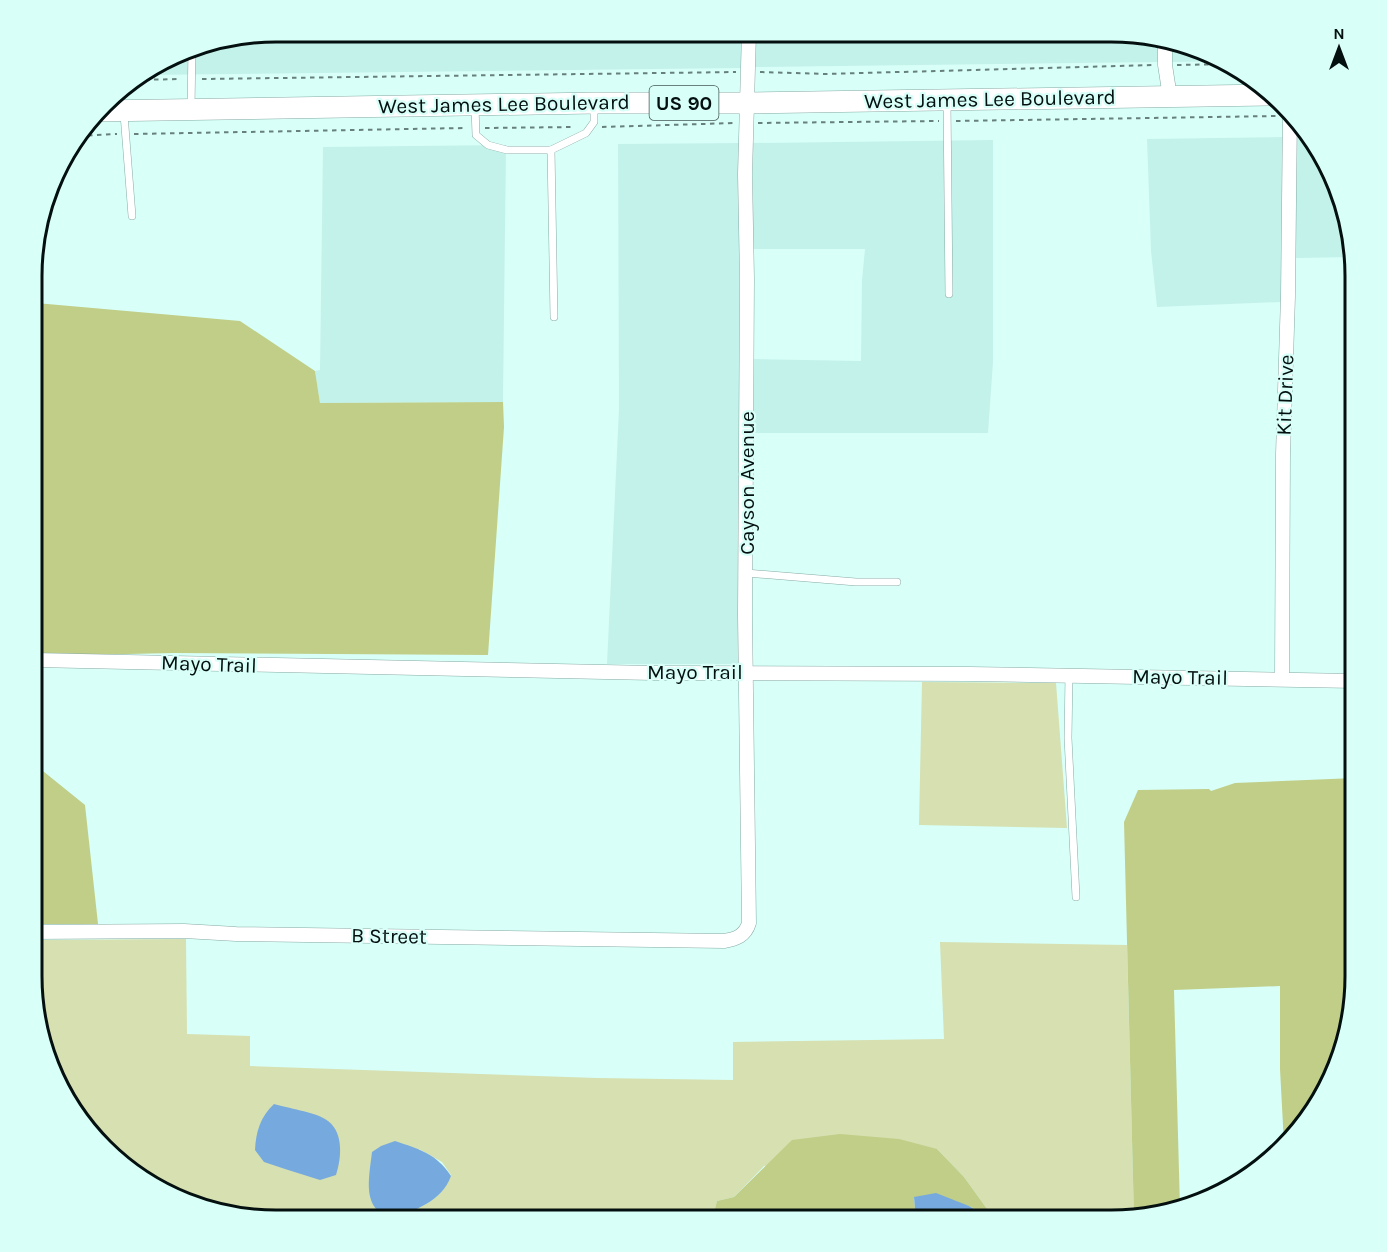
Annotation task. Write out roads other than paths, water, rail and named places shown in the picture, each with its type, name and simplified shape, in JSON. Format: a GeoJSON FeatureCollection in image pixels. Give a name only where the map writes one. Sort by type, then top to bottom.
{"type":"FeatureCollection","features":[{"type":"Feature","properties":{"kind":"main road","name":"West James Lee Boulevard"},"geometry":{"type":"LineString","coordinates":[[114,107],[191,110],[594,103],[747,113],[947,99],[1260,95]]}},
{"type":"Feature","properties":{"kind":"street","name":"Cayson Avenue"},"geometry":{"type":"LineString","coordinates":[[744,933],[749,923],[745,174],[749,42]]}},
{"type":"Feature","properties":{"kind":"street"},"geometry":{"type":"LineString","coordinates":[[1165,48],[1170,97]]}},
{"type":"Feature","properties":{"kind":"street","name":"Kit Drive"},"geometry":{"type":"LineString","coordinates":[[1282,679],[1283,453],[1290,125]]}},
{"type":"Feature","properties":{"kind":"street","name":"Mayo Trail"},"geometry":{"type":"LineString","coordinates":[[42,660],[653,673],[1069,675],[1345,681]]}},
{"type":"Feature","properties":{"kind":"street","name":"B Street"},"geometry":{"type":"LineString","coordinates":[[42,932],[184,931],[236,934],[724,941],[744,933]]}},
{"type":"Feature","properties":{"kind":"lane"},"geometry":{"type":"LineString","coordinates":[[191,110],[192,58]]}},
{"type":"Feature","properties":{"kind":"lane"},"geometry":{"type":"LineString","coordinates":[[947,99],[949,294]]}},
{"type":"Feature","properties":{"kind":"lane"},"geometry":{"type":"LineString","coordinates":[[475,105],[476,135],[488,145],[507,150],[551,150],[586,133],[594,122],[594,103]]}},
{"type":"Feature","properties":{"kind":"lane"},"geometry":{"type":"LineString","coordinates":[[113,107],[126,134],[132,216]]}},
{"type":"Feature","properties":{"kind":"lane"},"geometry":{"type":"LineString","coordinates":[[551,150],[554,317]]}},
{"type":"Feature","properties":{"kind":"lane"},"geometry":{"type":"LineString","coordinates":[[746,573],[856,582],[897,582]]}},
{"type":"Feature","properties":{"kind":"lane"},"geometry":{"type":"LineString","coordinates":[[1069,675],[1068,749],[1076,897]]}},
{"type":"Feature","properties":{"kind":"water"},"geometry":{"type":"Polygon","coordinates":[[[274,1104],[314,1114],[331,1124],[336,1130],[340,1144],[336,1175],[320,1180],[264,1162],[255,1150],[256,1137],[262,1120],[274,1104]]]}},
{"type":"Feature","properties":{"kind":"water"},"geometry":{"type":"Polygon","coordinates":[[[395,1141],[433,1157],[451,1176],[447,1185],[435,1198],[414,1210],[377,1210],[371,1201],[369,1182],[372,1152],[395,1141]]]}},
{"type":"Feature","properties":{"kind":"water"},"geometry":{"type":"Polygon","coordinates":[[[936,1193],[976,1210],[915,1210],[914,1197],[936,1193]]]}}]}
